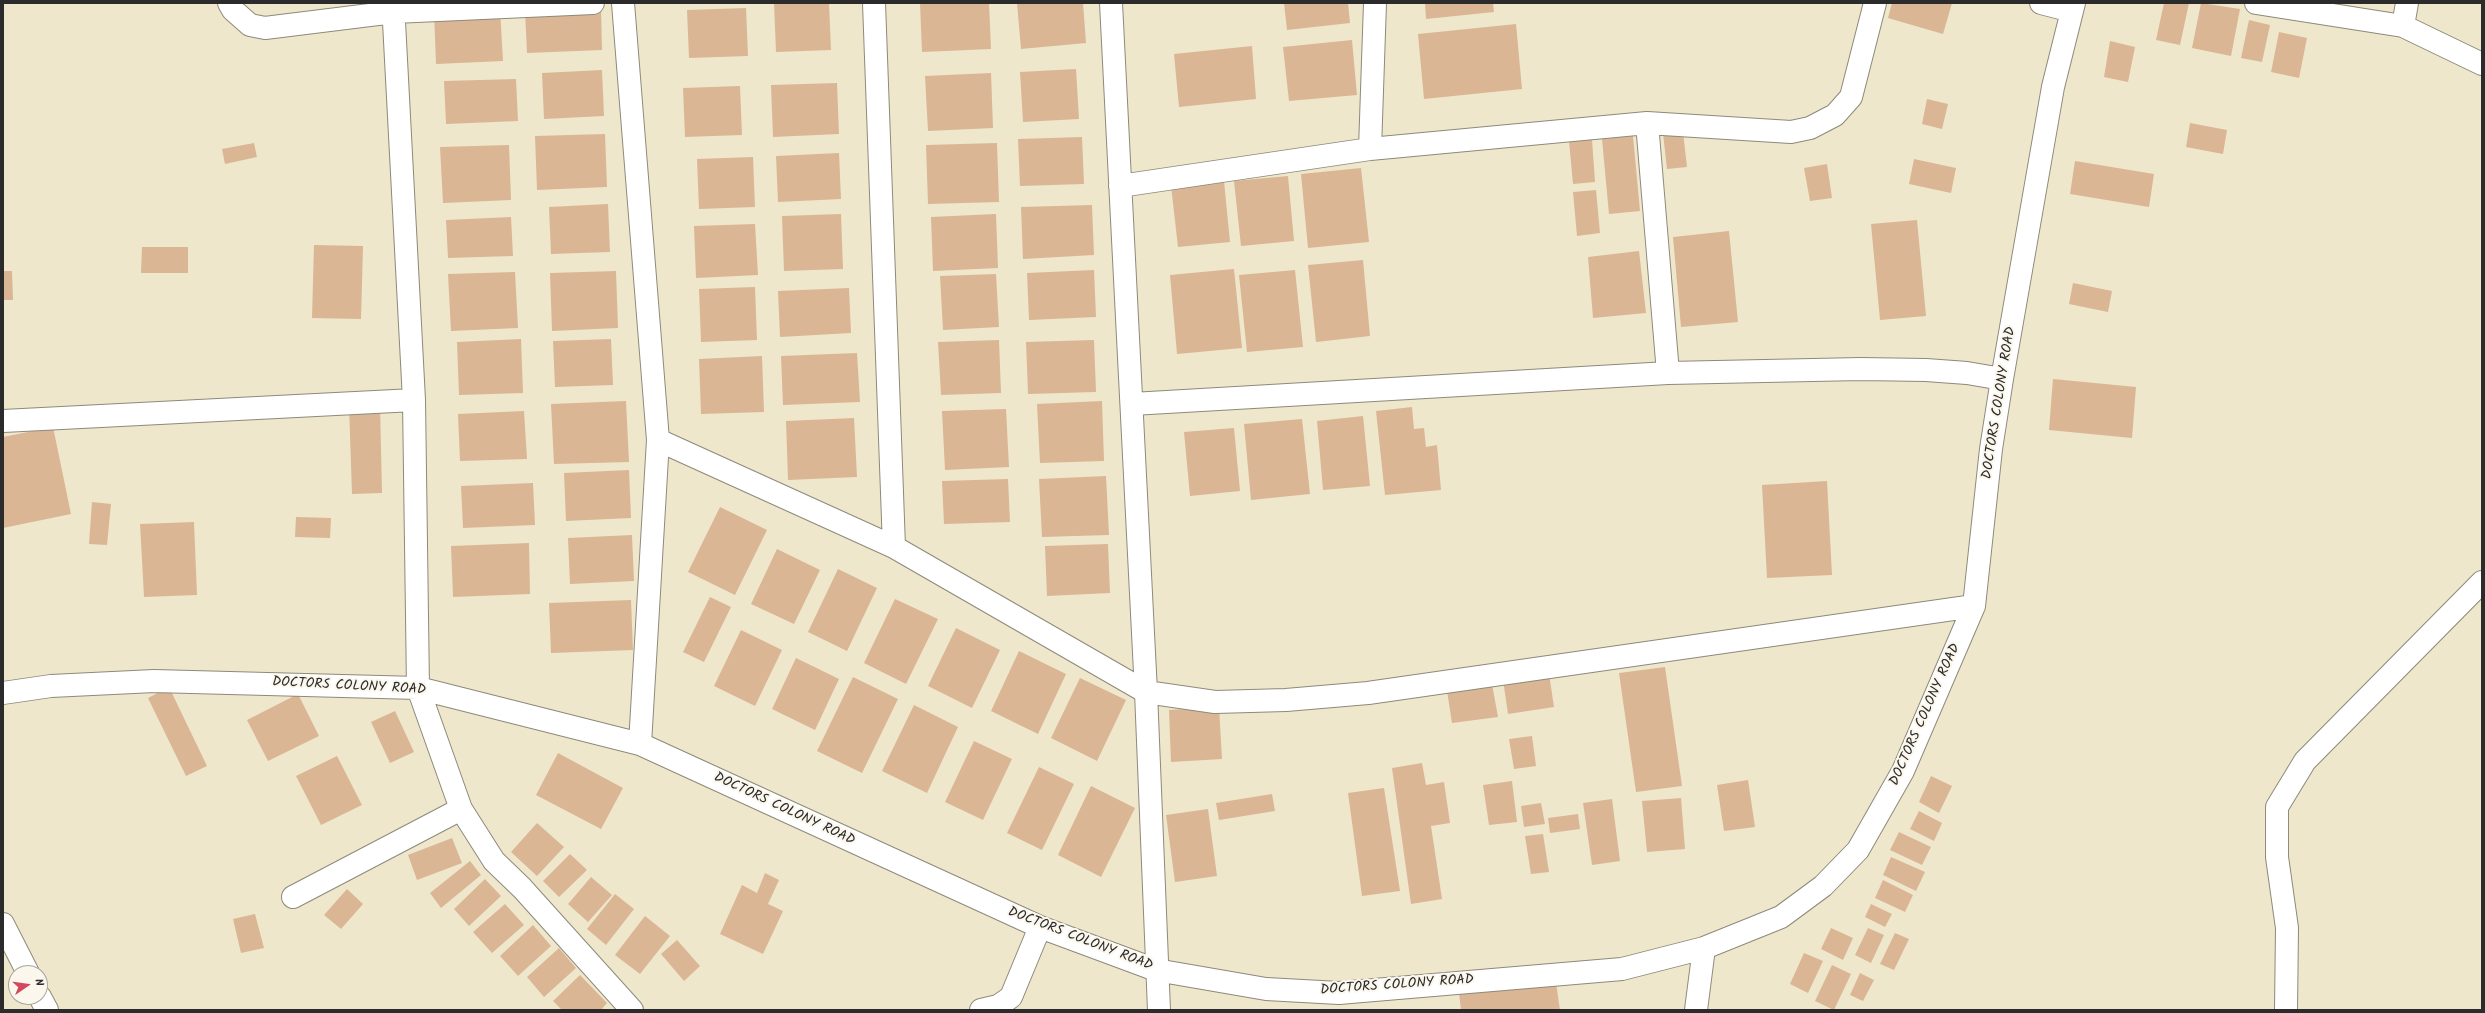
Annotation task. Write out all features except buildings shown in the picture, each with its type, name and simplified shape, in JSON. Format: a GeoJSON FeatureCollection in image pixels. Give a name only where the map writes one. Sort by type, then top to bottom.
{"type":"FeatureCollection","features":[{"type":"Feature","properties":{"kind":"street"},"geometry":{"type":"LineString","coordinates":[[229,3],[233,10],[250,25],[265,28],[394,8],[593,3]]}},
{"type":"Feature","properties":{"kind":"street"},"geometry":{"type":"LineString","coordinates":[[623,3],[658,440],[640,744]]}},
{"type":"Feature","properties":{"kind":"street"},"geometry":{"type":"LineString","coordinates":[[874,3],[894,547]]}},
{"type":"Feature","properties":{"kind":"street"},"geometry":{"type":"LineString","coordinates":[[1110,3],[1132,404],[1146,692],[1156,970],[1159,1010]]}},
{"type":"Feature","properties":{"kind":"street"},"geometry":{"type":"LineString","coordinates":[[1370,149],[1375,3]]}},
{"type":"Feature","properties":{"kind":"street"},"geometry":{"type":"LineString","coordinates":[[1120,186],[1370,149],[1647,123],[1791,132],[1810,128],[1835,115],[1851,97],[1875,3]]}},
{"type":"Feature","properties":{"kind":"street"},"geometry":{"type":"LineString","coordinates":[[2041,3],[2073,7]]}},
{"type":"Feature","properties":{"kind":"street"},"geometry":{"type":"LineString","coordinates":[[2256,3],[2402,26],[2482,64]]}},
{"type":"Feature","properties":{"kind":"street"},"geometry":{"type":"LineString","coordinates":[[2402,26],[2407,3]]}},
{"type":"Feature","properties":{"kind":"street","name":"DOCTORS COLONY ROAD"},"geometry":{"type":"LineString","coordinates":[[3,693],[51,686],[154,681],[418,688],[640,744],[1040,927],[1156,970],[1266,989],[1339,993],[1622,969],[1704,948],[1781,917],[1823,886],[1858,850],[1903,771],[1974,606],[1991,450],[2002,379],[2053,87],[2073,7]]}},
{"type":"Feature","properties":{"kind":"street"},"geometry":{"type":"LineString","coordinates":[[394,8],[414,400],[418,688],[460,809],[494,861],[522,888],[632,1010]]}},
{"type":"Feature","properties":{"kind":"street"},"geometry":{"type":"LineString","coordinates":[[1647,123],[1668,373]]}},
{"type":"Feature","properties":{"kind":"street"},"geometry":{"type":"LineString","coordinates":[[1132,404],[1668,373],[1861,369],[1926,370],[1967,373],[2002,379]]}},
{"type":"Feature","properties":{"kind":"street"},"geometry":{"type":"LineString","coordinates":[[3,421],[414,400]]}},
{"type":"Feature","properties":{"kind":"street"},"geometry":{"type":"LineString","coordinates":[[658,440],[894,547],[1146,692],[1215,702],[1286,700],[1368,693],[1974,606]]}},
{"type":"Feature","properties":{"kind":"street"},"geometry":{"type":"LineString","coordinates":[[2286,1010],[2287,928],[2277,857],[2277,807],[2305,761],[2482,582]]}},
{"type":"Feature","properties":{"kind":"street"},"geometry":{"type":"LineString","coordinates":[[293,897],[460,809]]}},
{"type":"Feature","properties":{"kind":"street"},"geometry":{"type":"LineString","coordinates":[[3,924],[24,965]]}},
{"type":"Feature","properties":{"kind":"street"},"geometry":{"type":"LineString","coordinates":[[981,1010],[998,1006],[1011,997],[1040,927]]}},
{"type":"Feature","properties":{"kind":"street"},"geometry":{"type":"LineString","coordinates":[[1696,1010],[1704,948]]}}]}
